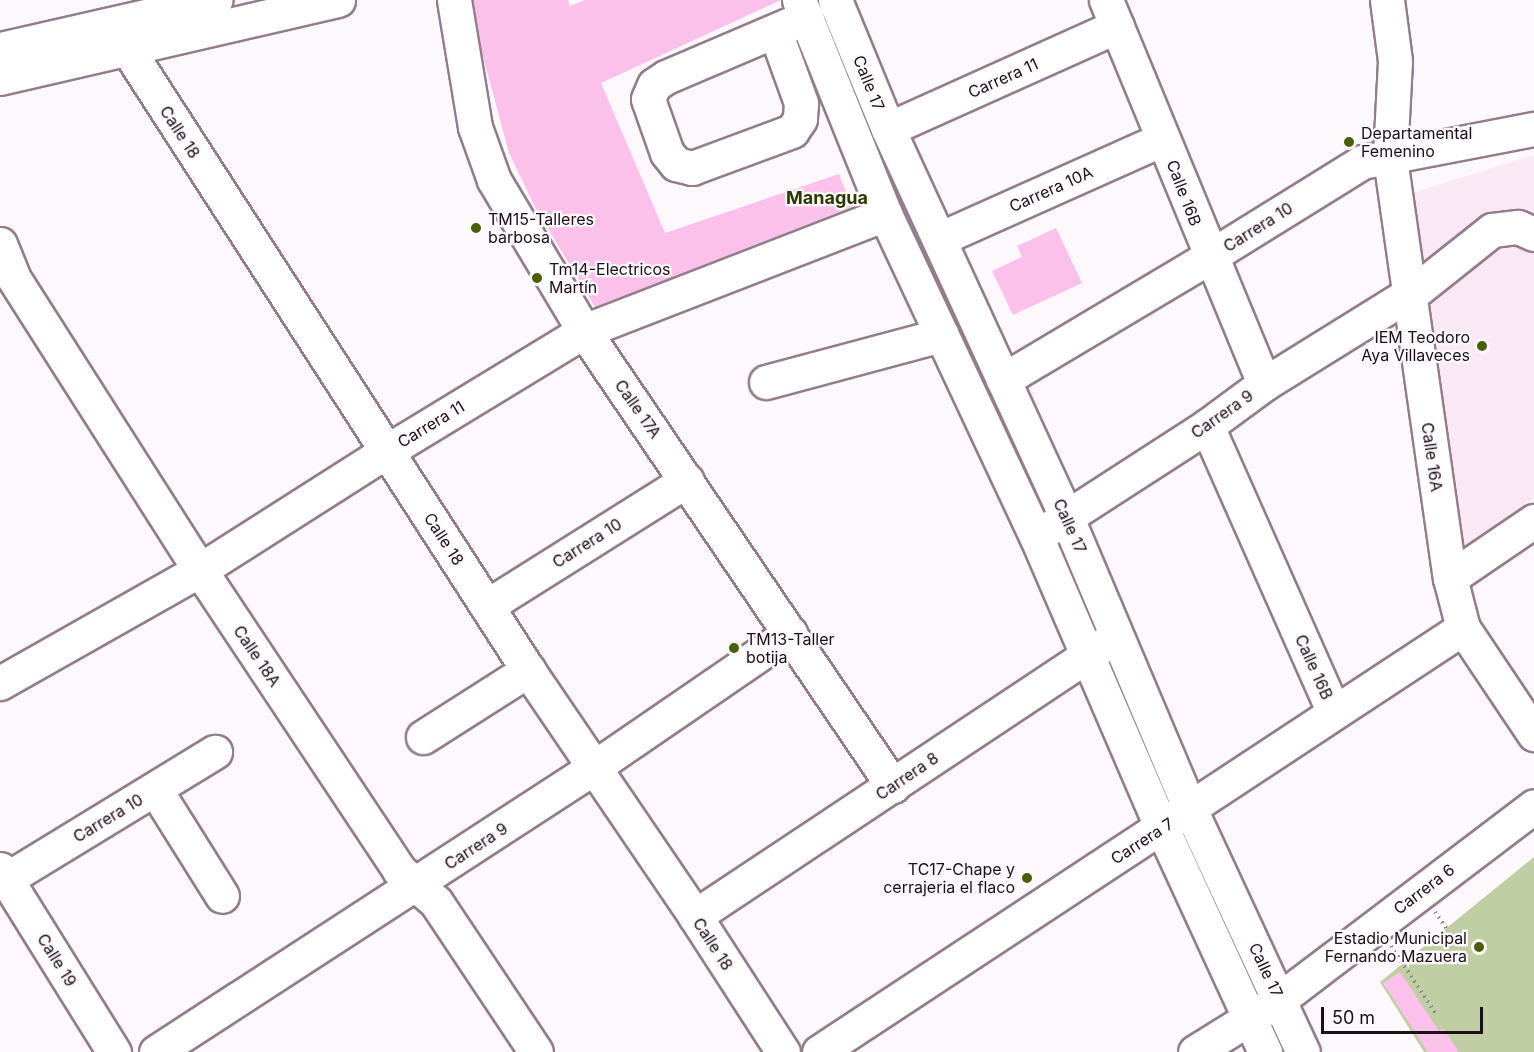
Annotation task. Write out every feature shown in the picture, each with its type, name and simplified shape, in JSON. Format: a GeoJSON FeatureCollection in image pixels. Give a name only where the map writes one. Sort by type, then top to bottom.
{"type":"FeatureCollection","features":[{"type":"Feature","properties":{"kind":"street"},"geometry":{"type":"LineString","coordinates":[[0,78],[119,37],[164,6],[216,0]]}},
{"type":"Feature","properties":{"kind":"street"},"geometry":{"type":"LineString","coordinates":[[0,49],[119,37],[338,0]]}},
{"type":"Feature","properties":{"kind":"street","name":"Calle 17A"},"geometry":{"type":"LineString","coordinates":[[454,0],[469,100],[483,154],[494,180],[584,331],[893,786]]}},
{"type":"Feature","properties":{"kind":"street","name":"Calle 16A"},"geometry":{"type":"LineString","coordinates":[[1387,0],[1395,61],[1390,158],[1450,578],[1463,628],[1534,734]]}},
{"type":"Feature","properties":{"kind":"street","name":"Calle 17"},"geometry":{"type":"LineString","coordinates":[[846,3],[888,129],[1067,518],[1190,809],[1303,1052]]}},
{"type":"Feature","properties":{"kind":"street"},"geometry":{"type":"LineString","coordinates":[[775,31],[801,103],[800,119],[792,131],[692,168],[676,164],[667,153],[648,99],[654,85],[666,77],[775,31],[803,9]]}},
{"type":"Feature","properties":{"kind":"street","name":"Calle 17"},"geometry":{"type":"LineString","coordinates":[[803,9],[885,214],[1036,536],[1162,828],[1265,1052]]}},
{"type":"Feature","properties":{"kind":"street","name":"Carrera 11"},"geometry":{"type":"LineString","coordinates":[[888,129],[1111,13]]}},
{"type":"Feature","properties":{"kind":"street","name":"Calle 16B"},"geometry":{"type":"LineString","coordinates":[[1111,13],[1209,257],[1264,384]]}},
{"type":"Feature","properties":{"kind":"street","name":"Calle 18"},"geometry":{"type":"LineString","coordinates":[[119,37],[528,670],[695,916],[783,1052]]}},
{"type":"Feature","properties":{"kind":"street","name":"Carrera 10"},"geometry":{"type":"LineString","coordinates":[[1002,380],[1209,257],[1362,162],[1534,129]]}},
{"type":"Feature","properties":{"kind":"street","name":"Carrera 10A"},"geometry":{"type":"LineString","coordinates":[[939,239],[1163,139]]}},
{"type":"Feature","properties":{"kind":"street","name":"Carrera 11"},"geometry":{"type":"LineString","coordinates":[[0,683],[200,570],[387,451],[584,331],[885,214]]}},
{"type":"Feature","properties":{"kind":"street","name":"Carrera 9"},"geometry":{"type":"LineString","coordinates":[[1036,536],[1207,426],[1264,384],[1419,288],[1492,230],[1518,227],[1534,234]]}},
{"type":"Feature","properties":{"kind":"street","name":"Calle 18A"},"geometry":{"type":"LineString","coordinates":[[0,244],[13,277],[200,570],[399,870],[436,902],[536,1052]]}},
{"type":"Feature","properties":{"kind":"street"},"geometry":{"type":"LineString","coordinates":[[766,382],[942,335]]}},
{"type":"Feature","properties":{"kind":"street","name":"Calle 16B"},"geometry":{"type":"LineString","coordinates":[[1207,426],[1334,712]]}},
{"type":"Feature","properties":{"kind":"street","name":"Carrera 10"},"geometry":{"type":"LineString","coordinates":[[487,606],[687,480]]}},
{"type":"Feature","properties":{"kind":"street"},"geometry":{"type":"LineString","coordinates":[[1450,578],[1534,521]]}},
{"type":"Feature","properties":{"kind":"street","name":"Carrera 7"},"geometry":{"type":"LineString","coordinates":[[819,1052],[1463,628]]}},
{"type":"Feature","properties":{"kind":"street","name":"Carrera 9"},"geometry":{"type":"LineString","coordinates":[[156,1052],[416,885],[593,768],[790,633]]}},
{"type":"Feature","properties":{"kind":"street","name":"Carrera 8"},"geometry":{"type":"LineString","coordinates":[[695,916],[1118,635]]}},
{"type":"Feature","properties":{"kind":"street"},"geometry":{"type":"LineString","coordinates":[[423,737],[528,670]]}},
{"type":"Feature","properties":{"kind":"street","name":"Carrera 10"},"geometry":{"type":"LineString","coordinates":[[2,877],[215,752]]}},
{"type":"Feature","properties":{"kind":"street"},"geometry":{"type":"LineString","coordinates":[[155,789],[222,896]]}},
{"type":"Feature","properties":{"kind":"street","name":"Carrera 6"},"geometry":{"type":"LineString","coordinates":[[1195,1052],[1280,999],[1534,806]]}},
{"type":"Feature","properties":{"kind":"street","name":"Calle 19"},"geometry":{"type":"LineString","coordinates":[[2,877],[114,1052]]}},
{"type":"Feature","properties":{"kind":"path"},"geometry":{"type":"LineString","coordinates":[[1377,925],[1436,1014]]}},
{"type":"Feature","properties":{"kind":"shaded area","name":"IEM Teodoro Aya Villaveces"},"geometry":{"type":"Polygon","coordinates":[[[1534,155],[1534,499],[1457,551],[1409,194],[1534,155]]]}},
{"type":"Feature","properties":{"kind":"green space","name":"Estadio Municipal Fernando Mazuera"},"geometry":{"type":"Polygon","coordinates":[[[1534,857],[1534,1052],[1424,1052],[1380,982],[1534,857]]]}},
{"type":"Feature","properties":{"kind":"building"},"geometry":{"type":"Polygon","coordinates":[[[473,0],[568,0],[570,6],[585,0],[781,0],[601,83],[665,233],[839,174],[852,207],[595,307],[535,207],[509,153],[482,53],[473,0]]]}},
{"type":"Feature","properties":{"kind":"building"},"geometry":{"type":"Polygon","coordinates":[[[1056,228],[1082,283],[1013,315],[992,271],[1022,257],[1017,246],[1056,228]]]}},
{"type":"Feature","properties":{"kind":"building"},"geometry":{"type":"Polygon","coordinates":[[[1400,972],[1439,1031],[1443,1028],[1459,1052],[1428,1052],[1383,983],[1400,972]]]}},
{"type":"Feature","properties":{"kind":"place","name":"Departamental Femenino"},"geometry":{"type":"Point","coordinates":[1349,142]}},
{"type":"Feature","properties":{"kind":"place","name":"TM15-Talleres barbosa"},"geometry":{"type":"Point","coordinates":[476,228]}},
{"type":"Feature","properties":{"kind":"place","name":"Tm14-Electricos Martín"},"geometry":{"type":"Point","coordinates":[537,278]}},
{"type":"Feature","properties":{"kind":"place","name":"IEM Teodoro Aya Villaveces"},"geometry":{"type":"Point","coordinates":[1482,346]}},
{"type":"Feature","properties":{"kind":"place","name":"TM13-Taller botija"},"geometry":{"type":"Point","coordinates":[734,648]}},
{"type":"Feature","properties":{"kind":"place","name":"TC17-Chape y cerrajeria el flaco"},"geometry":{"type":"Point","coordinates":[1027,878]}},
{"type":"Feature","properties":{"kind":"place","name":"Estadio Municipal Fernando Mazuera"},"geometry":{"type":"Point","coordinates":[1479,947]}},
{"type":"Feature","properties":{"kind":"district","name":"Managua"},"geometry":{"type":"Point","coordinates":[827,198]}}]}
